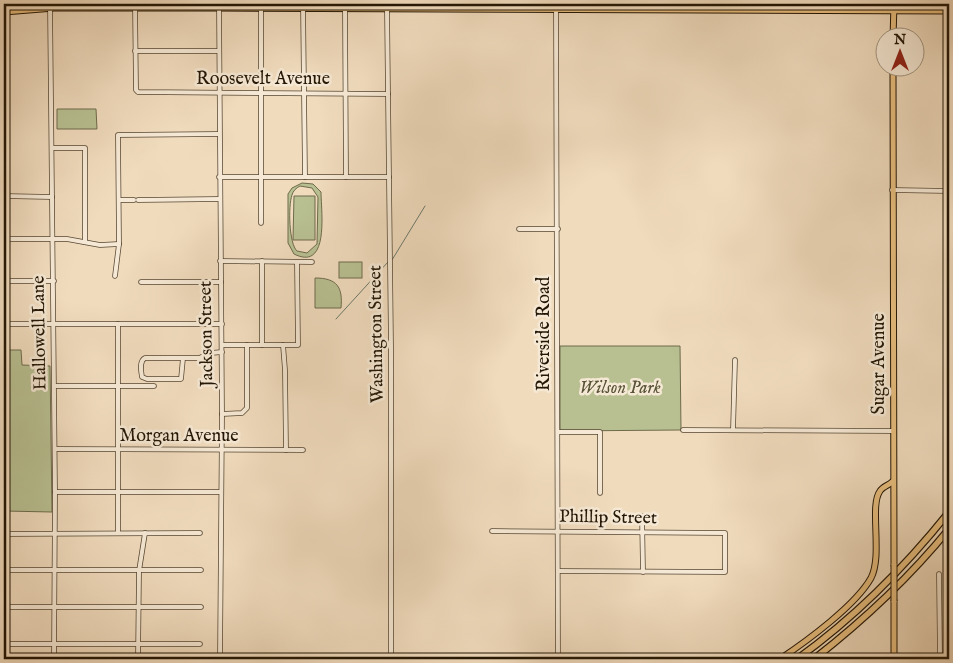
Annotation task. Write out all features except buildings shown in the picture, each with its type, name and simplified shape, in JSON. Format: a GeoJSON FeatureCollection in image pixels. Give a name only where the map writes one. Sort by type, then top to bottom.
{"type":"FeatureCollection","features":[{"type":"Feature","properties":{"kind":"highway"},"geometry":{"type":"LineString","coordinates":[[797,659],[868,600],[926,540],[949,512]]}},
{"type":"Feature","properties":{"kind":"highway"},"geometry":{"type":"LineString","coordinates":[[814,659],[876,608],[908,576],[949,529]]}},
{"type":"Feature","properties":{"kind":"main road"},"geometry":{"type":"LineString","coordinates":[[893,28],[892,11],[894,4]]}},
{"type":"Feature","properties":{"kind":"main road"},"geometry":{"type":"LineString","coordinates":[[4,8],[219,6],[261,8],[303,6],[387,10],[439,7],[498,10],[557,7],[615,10],[811,11],[850,8],[892,11],[949,11]]}},
{"type":"Feature","properties":{"kind":"main road"},"geometry":{"type":"LineString","coordinates":[[4,12],[51,7]]}},
{"type":"Feature","properties":{"kind":"main road","name":"Sugar Avenue"},"geometry":{"type":"LineString","coordinates":[[893,78],[894,431],[892,482],[894,659]]}},
{"type":"Feature","properties":{"kind":"main road"},"geometry":{"type":"LineString","coordinates":[[780,659],[810,638],[862,592],[872,576],[877,558],[877,501],[880,491],[892,482]]}},
{"type":"Feature","properties":{"kind":"street"},"geometry":{"type":"LineString","coordinates":[[497,4],[498,10]]}},
{"type":"Feature","properties":{"kind":"street"},"geometry":{"type":"LineString","coordinates":[[615,4],[615,10]]}},
{"type":"Feature","properties":{"kind":"street"},"geometry":{"type":"LineString","coordinates":[[643,4],[643,10]]}},
{"type":"Feature","properties":{"kind":"street"},"geometry":{"type":"LineString","coordinates":[[675,4],[675,10]]}},
{"type":"Feature","properties":{"kind":"street"},"geometry":{"type":"LineString","coordinates":[[732,4],[733,10]]}},
{"type":"Feature","properties":{"kind":"street"},"geometry":{"type":"LineString","coordinates":[[791,4],[792,11]]}},
{"type":"Feature","properties":{"kind":"street"},"geometry":{"type":"LineString","coordinates":[[811,11],[812,4]]}},
{"type":"Feature","properties":{"kind":"street"},"geometry":{"type":"LineString","coordinates":[[135,6],[135,51],[219,51]]}},
{"type":"Feature","properties":{"kind":"street","name":"Jackson Street"},"geometry":{"type":"LineString","coordinates":[[219,6],[222,324],[220,659]]}},
{"type":"Feature","properties":{"kind":"street"},"geometry":{"type":"LineString","coordinates":[[303,6],[304,177]]}},
{"type":"Feature","properties":{"kind":"street","name":"Hallowell Lane"},"geometry":{"type":"LineString","coordinates":[[51,7],[56,492],[54,659]]}},
{"type":"Feature","properties":{"kind":"street","name":"Riverside Road"},"geometry":{"type":"LineString","coordinates":[[557,7],[555,76],[558,229],[558,659]]}},
{"type":"Feature","properties":{"kind":"street"},"geometry":{"type":"LineString","coordinates":[[261,8],[263,178],[261,224]]}},
{"type":"Feature","properties":{"kind":"street"},"geometry":{"type":"LineString","coordinates":[[345,8],[346,177]]}},
{"type":"Feature","properties":{"kind":"street","name":"Washington Street"},"geometry":{"type":"LineString","coordinates":[[387,10],[392,659]]}},
{"type":"Feature","properties":{"kind":"street","name":"Roosevelt Avenue"},"geometry":{"type":"LineString","coordinates":[[135,51],[136,90],[138,92],[345,92],[388,94]]}},
{"type":"Feature","properties":{"kind":"street"},"geometry":{"type":"LineString","coordinates":[[114,276],[119,244],[118,134],[219,134]]}},
{"type":"Feature","properties":{"kind":"street"},"geometry":{"type":"LineString","coordinates":[[52,148],[85,148],[85,242]]}},
{"type":"Feature","properties":{"kind":"street"},"geometry":{"type":"LineString","coordinates":[[220,178],[388,177]]}},
{"type":"Feature","properties":{"kind":"street"},"geometry":{"type":"LineString","coordinates":[[892,190],[949,191]]}},
{"type":"Feature","properties":{"kind":"street"},"geometry":{"type":"LineString","coordinates":[[4,196],[52,197]]}},
{"type":"Feature","properties":{"kind":"street"},"geometry":{"type":"LineString","coordinates":[[119,200],[220,199]]}},
{"type":"Feature","properties":{"kind":"street"},"geometry":{"type":"LineString","coordinates":[[519,229],[558,229]]}},
{"type":"Feature","properties":{"kind":"street"},"geometry":{"type":"LineString","coordinates":[[4,238],[53,239],[119,244]]}},
{"type":"Feature","properties":{"kind":"street"},"geometry":{"type":"LineString","coordinates":[[220,261],[312,262]]}},
{"type":"Feature","properties":{"kind":"street"},"geometry":{"type":"LineString","coordinates":[[262,261],[262,345]]}},
{"type":"Feature","properties":{"kind":"street"},"geometry":{"type":"LineString","coordinates":[[222,345],[298,345],[297,262]]}},
{"type":"Feature","properties":{"kind":"street"},"geometry":{"type":"LineString","coordinates":[[4,281],[54,282]]}},
{"type":"Feature","properties":{"kind":"street"},"geometry":{"type":"LineString","coordinates":[[141,282],[221,282]]}},
{"type":"Feature","properties":{"kind":"street"},"geometry":{"type":"LineString","coordinates":[[4,324],[222,324]]}},
{"type":"Feature","properties":{"kind":"street"},"geometry":{"type":"LineString","coordinates":[[118,324],[118,533]]}},
{"type":"Feature","properties":{"kind":"street"},"geometry":{"type":"LineString","coordinates":[[222,414],[242,413],[247,408],[247,345]]}},
{"type":"Feature","properties":{"kind":"street"},"geometry":{"type":"LineString","coordinates":[[283,345],[286,450]]}},
{"type":"Feature","properties":{"kind":"street"},"geometry":{"type":"LineString","coordinates":[[183,358],[181,379],[147,380],[142,377],[141,361],[143,358],[183,358],[199,358],[211,353],[222,352]]}},
{"type":"Feature","properties":{"kind":"street"},"geometry":{"type":"LineString","coordinates":[[733,430],[735,360]]}},
{"type":"Feature","properties":{"kind":"street"},"geometry":{"type":"LineString","coordinates":[[55,386],[154,386]]}},
{"type":"Feature","properties":{"kind":"street"},"geometry":{"type":"LineString","coordinates":[[683,430],[894,431]]}},
{"type":"Feature","properties":{"kind":"street"},"geometry":{"type":"LineString","coordinates":[[558,432],[600,432],[600,493]]}},
{"type":"Feature","properties":{"kind":"street","name":"Morgan Avenue"},"geometry":{"type":"LineString","coordinates":[[55,450],[303,450]]}},
{"type":"Feature","properties":{"kind":"street"},"geometry":{"type":"LineString","coordinates":[[56,492],[220,492]]}},
{"type":"Feature","properties":{"kind":"street"},"geometry":{"type":"LineString","coordinates":[[558,571],[642,572],[642,516]]}},
{"type":"Feature","properties":{"kind":"street","name":"Phillip Street"},"geometry":{"type":"LineString","coordinates":[[492,531],[725,533],[725,572],[642,572]]}},
{"type":"Feature","properties":{"kind":"street"},"geometry":{"type":"LineString","coordinates":[[138,659],[139,571],[145,533]]}},
{"type":"Feature","properties":{"kind":"street"},"geometry":{"type":"LineString","coordinates":[[4,534],[200,533]]}},
{"type":"Feature","properties":{"kind":"street"},"geometry":{"type":"LineString","coordinates":[[4,570],[201,570]]}},
{"type":"Feature","properties":{"kind":"street"},"geometry":{"type":"LineString","coordinates":[[939,574],[940,659]]}},
{"type":"Feature","properties":{"kind":"street"},"geometry":{"type":"LineString","coordinates":[[4,607],[201,607]]}},
{"type":"Feature","properties":{"kind":"street"},"geometry":{"type":"LineString","coordinates":[[4,644],[200,644]]}},
{"type":"Feature","properties":{"kind":"green space"},"geometry":{"type":"Polygon","coordinates":[[[57,109],[96,109],[97,129],[57,129],[57,109]]]}},
{"type":"Feature","properties":{"kind":"green space"},"geometry":{"type":"Polygon","coordinates":[[[302,183],[313,184],[321,192],[321,237],[318,247],[313,254],[305,257],[294,254],[288,243],[288,194],[292,188],[302,183]],[[300,186],[296,189],[292,195],[290,207],[290,224],[294,247],[297,251],[307,253],[317,244],[318,197],[312,188],[300,186]]]}},
{"type":"Feature","properties":{"kind":"green space"},"geometry":{"type":"Polygon","coordinates":[[[294,196],[315,196],[315,240],[293,240],[294,196]]]}},
{"type":"Feature","properties":{"kind":"green space"},"geometry":{"type":"Polygon","coordinates":[[[339,262],[362,262],[362,278],[339,278],[339,262]]]}},
{"type":"Feature","properties":{"kind":"green space"},"geometry":{"type":"Polygon","coordinates":[[[315,278],[323,278],[337,285],[341,294],[341,308],[315,308],[315,278]]]}},
{"type":"Feature","properties":{"kind":"green space","name":"Wilson Park"},"geometry":{"type":"Polygon","coordinates":[[[560,346],[680,346],[681,430],[560,431],[560,346]]]}},
{"type":"Feature","properties":{"kind":"green space"},"geometry":{"type":"Polygon","coordinates":[[[4,350],[21,350],[22,365],[50,366],[52,512],[4,511],[4,350]]]}},
{"type":"Feature","properties":{"kind":"waterway"},"geometry":{"type":"LineString","coordinates":[[392,260],[425,206]]}},
{"type":"Feature","properties":{"kind":"waterway"},"geometry":{"type":"LineString","coordinates":[[336,319],[388,262]]}}]}
